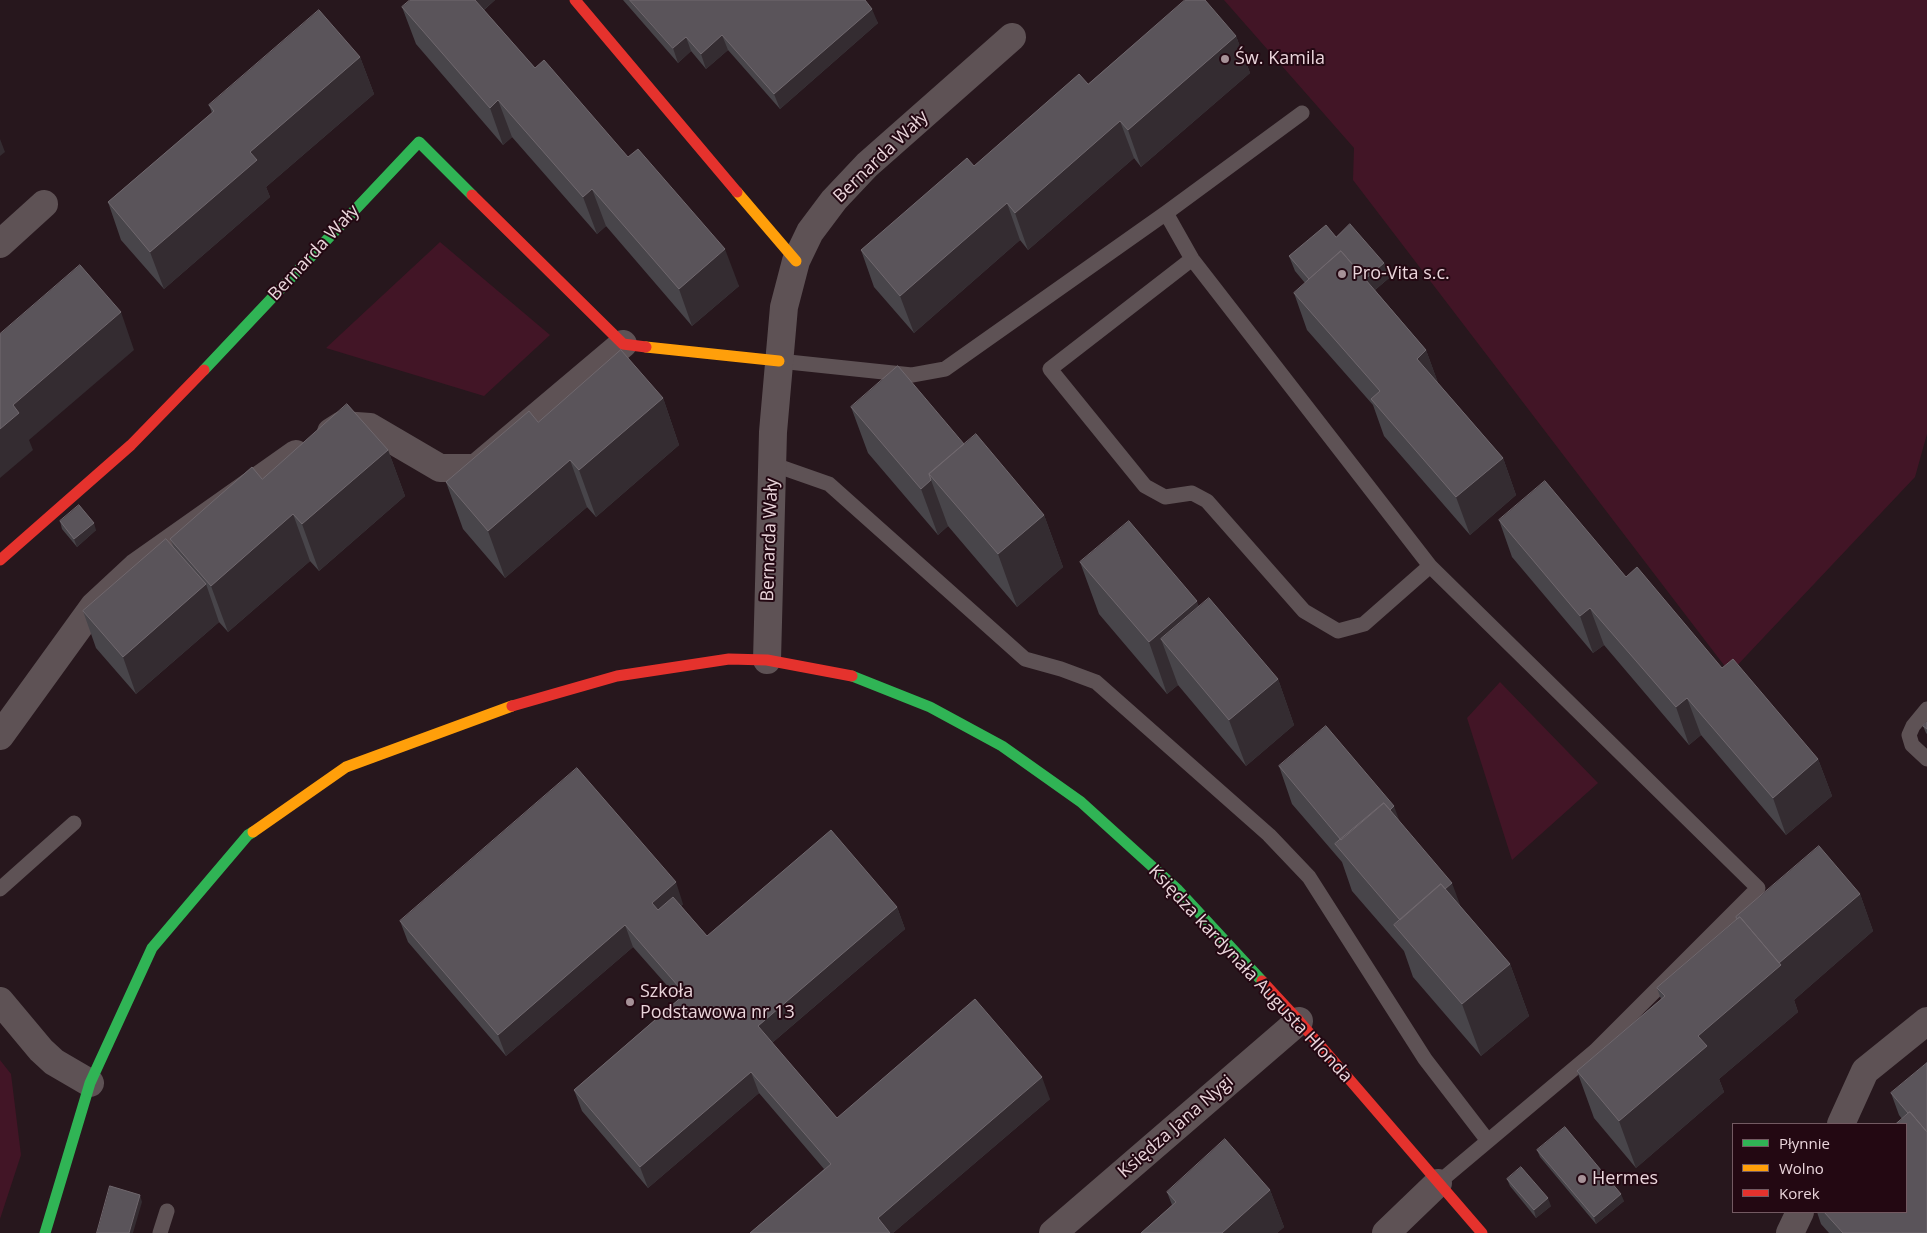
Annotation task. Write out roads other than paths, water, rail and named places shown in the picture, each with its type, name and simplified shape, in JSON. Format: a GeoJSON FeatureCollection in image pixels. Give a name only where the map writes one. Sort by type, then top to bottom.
{"type":"FeatureCollection","features":[{"type":"Feature","properties":{"kind":"street"},"geometry":{"type":"LineString","coordinates":[[575,0],[796,261]]}},
{"type":"Feature","properties":{"kind":"street","name":"Bernarda Wały"},"geometry":{"type":"LineString","coordinates":[[767,660],[773,432],[784,307],[796,261],[815,226],[834,200],[867,165],[1012,37]]}},
{"type":"Feature","properties":{"kind":"street","name":"Bernarda Wały"},"geometry":{"type":"LineString","coordinates":[[0,560],[130,445],[214,360],[419,142],[623,344]]}},
{"type":"Feature","properties":{"kind":"street"},"geometry":{"type":"LineString","coordinates":[[0,244],[44,204]]}},
{"type":"Feature","properties":{"kind":"street"},"geometry":{"type":"LineString","coordinates":[[0,736],[94,606],[136,567],[306,447],[342,426],[370,426],[440,468],[476,468],[623,344],[779,361]]}},
{"type":"Feature","properties":{"kind":"street","name":"Księdza kardynała Augusta Hlonda"},"geometry":{"type":"LineString","coordinates":[[45,1233],[90,1083],[152,948],[248,835],[346,767],[502,709],[617,676],[729,659],[767,660],[854,676],[930,707],[1002,746],[1081,802],[1177,889],[1299,1021],[1482,1233]]}},
{"type":"Feature","properties":{"kind":"street"},"geometry":{"type":"LineString","coordinates":[[0,1001],[41,1050],[69,1072],[90,1083]]}},
{"type":"Feature","properties":{"kind":"street","name":"Księdza Jana Nygi"},"geometry":{"type":"LineString","coordinates":[[1053,1233],[1299,1021]]}},
{"type":"Feature","properties":{"kind":"street"},"geometry":{"type":"LineString","coordinates":[[1841,1123],[1865,1071],[1927,1021]]}},
{"type":"Feature","properties":{"kind":"street"},"geometry":{"type":"LineString","coordinates":[[1386,1233],[1438,1183]]}},
{"type":"Feature","properties":{"kind":"street"},"geometry":{"type":"LineString","coordinates":[[1790,1233],[1800,1213]]}},
{"type":"Feature","properties":{"kind":"lane"},"geometry":{"type":"LineString","coordinates":[[779,361],[912,375],[945,369],[1166,213],[1302,113]]}},
{"type":"Feature","properties":{"kind":"lane"},"geometry":{"type":"LineString","coordinates":[[1166,213],[1192,259],[1430,566],[1758,888],[1594,1051],[1438,1183]]}},
{"type":"Feature","properties":{"kind":"lane"},"geometry":{"type":"LineString","coordinates":[[1192,259],[1050,369],[1144,486],[1165,497],[1192,493],[1207,501],[1304,611],[1338,631],[1364,624],[1430,566]]}},
{"type":"Feature","properties":{"kind":"lane"},"geometry":{"type":"LineString","coordinates":[[772,464],[829,484],[1025,659],[1061,669],[1096,682],[1269,835],[1309,877],[1425,1059],[1488,1141]]}},
{"type":"Feature","properties":{"kind":"lane"},"geometry":{"type":"LineString","coordinates":[[1927,710],[1908,735],[1912,745],[1927,759]]}},
{"type":"Feature","properties":{"kind":"lane"},"geometry":{"type":"LineString","coordinates":[[0,889],[74,823]]}},
{"type":"Feature","properties":{"kind":"lane"},"geometry":{"type":"LineString","coordinates":[[160,1233],[167,1211]]}},
{"type":"Feature","properties":{"kind":"place","name":"Św. Kamila"},"geometry":{"type":"Point","coordinates":[1225,59]}},
{"type":"Feature","properties":{"kind":"place","name":"Pro-Vita s.c."},"geometry":{"type":"Point","coordinates":[1342,274]}},
{"type":"Feature","properties":{"kind":"place","name":"Szkoła Podstawowa nr 13"},"geometry":{"type":"Point","coordinates":[630,1002]}},
{"type":"Feature","properties":{"kind":"place","name":"Hermes"},"geometry":{"type":"Point","coordinates":[1582,1179]}}]}
